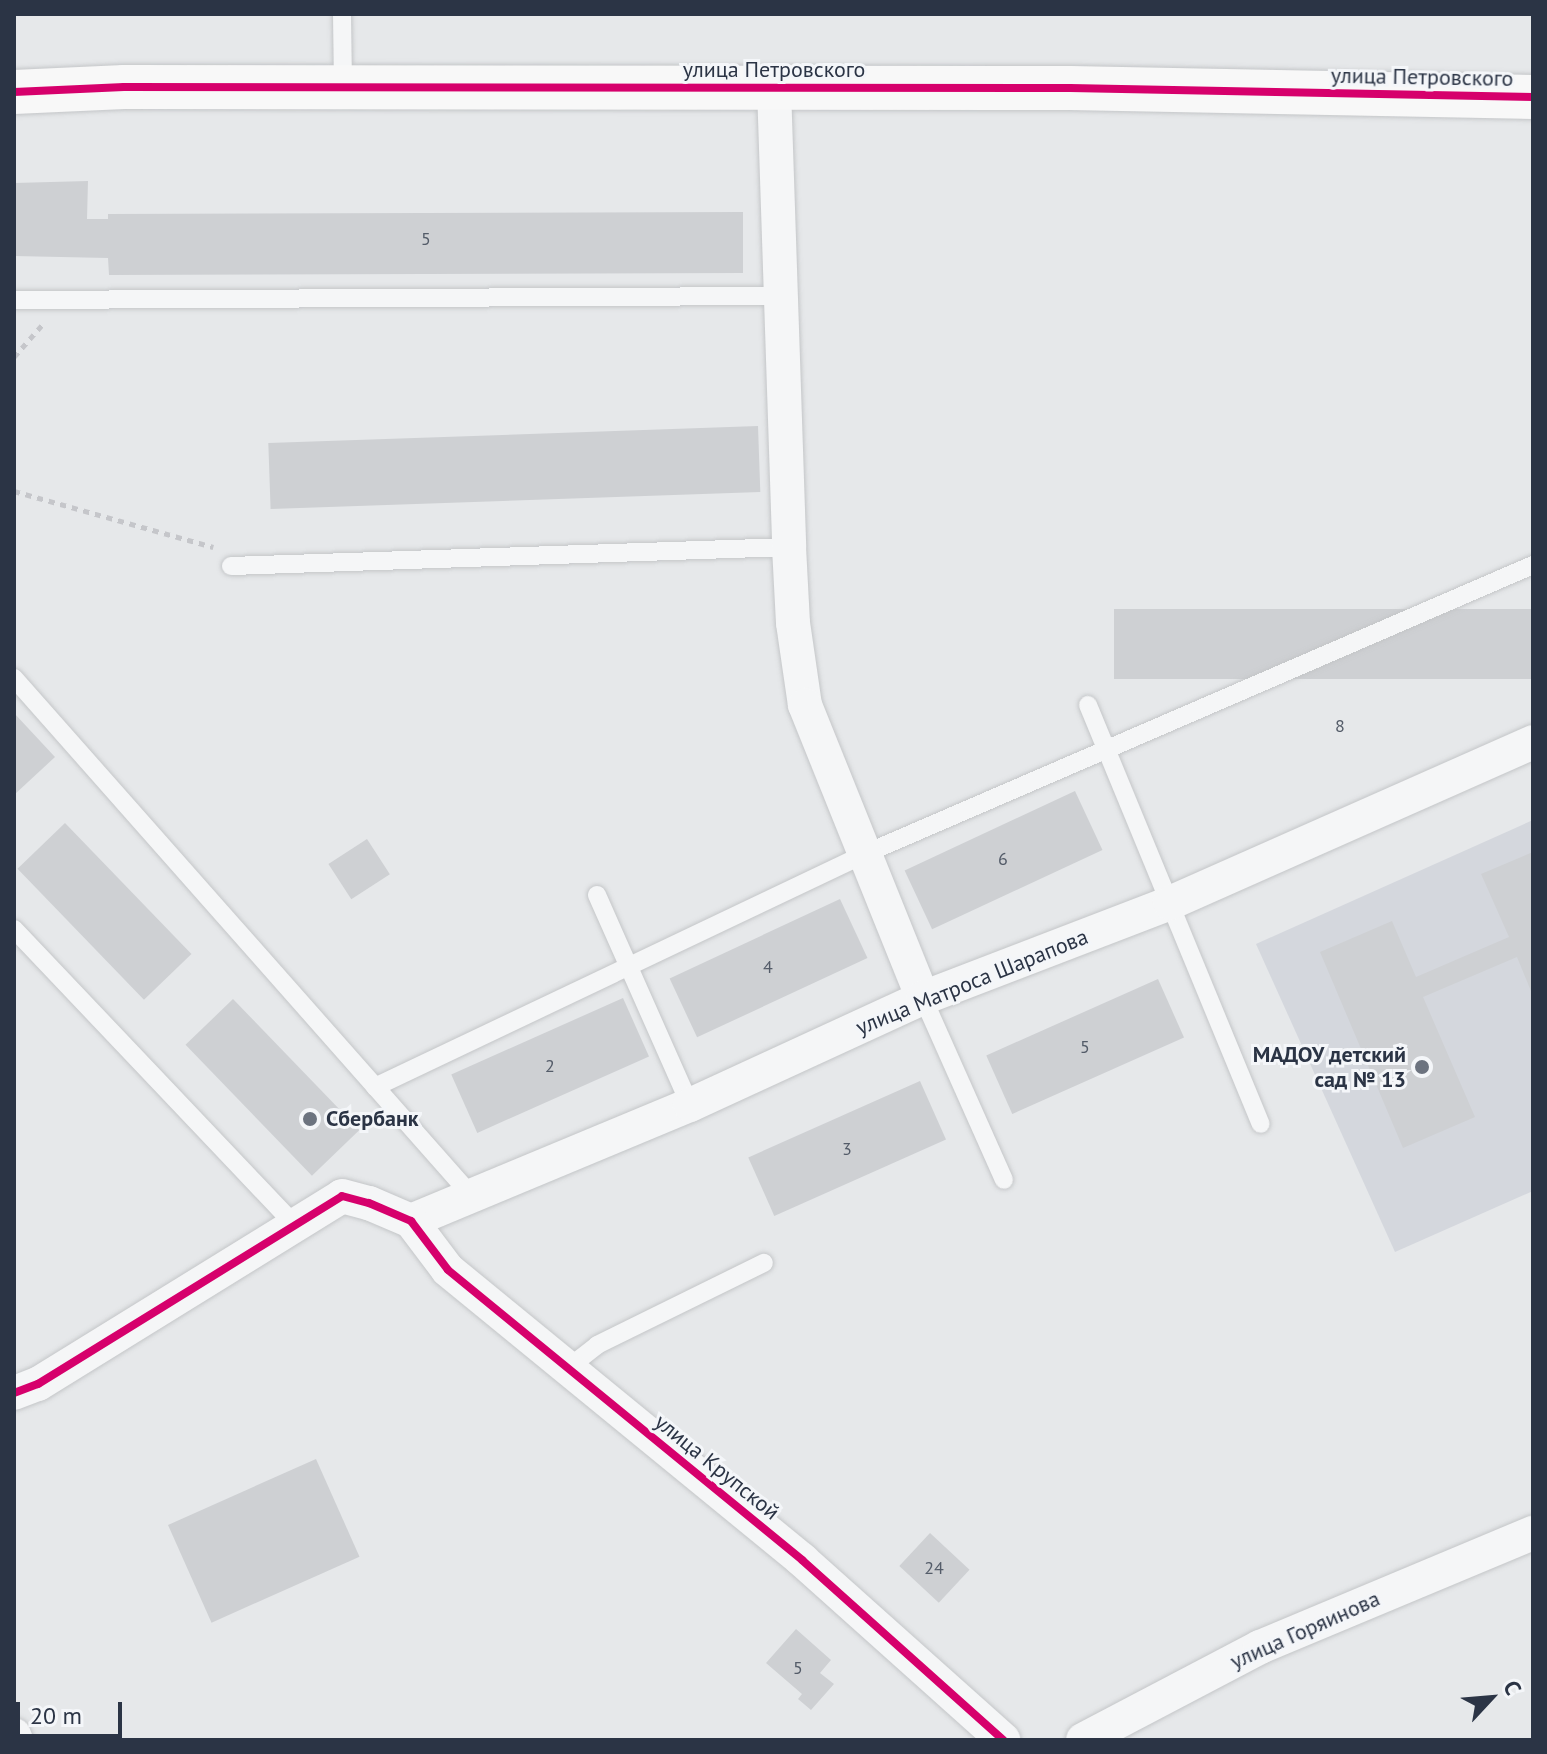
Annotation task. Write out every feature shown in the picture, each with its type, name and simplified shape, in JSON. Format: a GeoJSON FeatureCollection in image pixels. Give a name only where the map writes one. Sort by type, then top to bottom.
{"type":"FeatureCollection","features":[{"type":"Feature","properties":{"kind":"street","name":"улица Петровского"},"geometry":{"type":"LineString","coordinates":[[14,92],[124,87],[1070,88],[1533,97]]}},
{"type":"Feature","properties":{"kind":"street"},"geometry":{"type":"LineString","coordinates":[[774,88],[789,547],[793,623],[805,705],[834,784],[867,853],[923,998]]}},
{"type":"Feature","properties":{"kind":"street","name":"улица Матроса Шарапова"},"geometry":{"type":"LineString","coordinates":[[411,1221],[690,1105],[923,998],[1170,903],[1533,742]]}},
{"type":"Feature","properties":{"kind":"street"},"geometry":{"type":"LineString","coordinates":[[14,1393],[38,1384],[342,1196],[411,1221]]}},
{"type":"Feature","properties":{"kind":"street","name":"улица Крупской"},"geometry":{"type":"LineString","coordinates":[[411,1221],[448,1270],[802,1560],[1003,1740]]}},
{"type":"Feature","properties":{"kind":"street","name":"улица Горяинова"},"geometry":{"type":"LineString","coordinates":[[1083,1740],[1260,1647],[1533,1533]]}},
{"type":"Feature","properties":{"kind":"lane"},"geometry":{"type":"LineString","coordinates":[[342,14],[343,87]]}},
{"type":"Feature","properties":{"kind":"lane"},"geometry":{"type":"LineString","coordinates":[[14,300],[781,296]]}},
{"type":"Feature","properties":{"kind":"lane"},"geometry":{"type":"LineString","coordinates":[[231,566],[789,547]]}},
{"type":"Feature","properties":{"kind":"lane"},"geometry":{"type":"LineString","coordinates":[[375,1087],[867,853],[1533,565]]}},
{"type":"Feature","properties":{"kind":"lane"},"geometry":{"type":"LineString","coordinates":[[14,678],[471,1195]]}},
{"type":"Feature","properties":{"kind":"lane"},"geometry":{"type":"LineString","coordinates":[[1088,705],[1261,1124]]}},
{"type":"Feature","properties":{"kind":"lane"},"geometry":{"type":"LineString","coordinates":[[597,895],[690,1105]]}},
{"type":"Feature","properties":{"kind":"lane"},"geometry":{"type":"LineString","coordinates":[[14,929],[294,1224]]}},
{"type":"Feature","properties":{"kind":"lane"},"geometry":{"type":"LineString","coordinates":[[923,998],[1004,1180]]}},
{"type":"Feature","properties":{"kind":"lane"},"geometry":{"type":"LineString","coordinates":[[568,1368],[597,1345],[764,1263]]}},
{"type":"Feature","properties":{"kind":"path"},"geometry":{"type":"LineString","coordinates":[[14,491],[219,549],[231,566]]}},
{"type":"Feature","properties":{"kind":"shaded area","name":"МАДОУ детский сад № 13"},"geometry":{"type":"Polygon","coordinates":[[[1533,820],[1533,1191],[1395,1252],[1256,944],[1533,820]]]}},
{"type":"Feature","properties":{"kind":"building"},"geometry":{"type":"Polygon","coordinates":[[[88,181],[87,219],[108,219],[108,214],[743,212],[743,273],[109,275],[108,258],[14,256],[14,183],[88,181]]]}},
{"type":"Feature","properties":{"kind":"building"},"geometry":{"type":"Polygon","coordinates":[[[758,426],[760,492],[271,509],[268,443],[758,426]]]}},
{"type":"Feature","properties":{"kind":"building"},"geometry":{"type":"Polygon","coordinates":[[[1114,609],[1533,609],[1533,679],[1114,679],[1114,609]]]}},
{"type":"Feature","properties":{"kind":"building"},"geometry":{"type":"Polygon","coordinates":[[[14,713],[55,757],[14,795],[14,713]]]}},
{"type":"Feature","properties":{"kind":"building"},"geometry":{"type":"Polygon","coordinates":[[[1075,791],[1102,850],[932,929],[905,870],[1075,791]]]}},
{"type":"Feature","properties":{"kind":"building"},"geometry":{"type":"Polygon","coordinates":[[[65,823],[191,954],[144,1000],[18,869],[65,823]]]}},
{"type":"Feature","properties":{"kind":"building"},"geometry":{"type":"Polygon","coordinates":[[[367,839],[390,874],[351,899],[328,864],[367,839]]]}},
{"type":"Feature","properties":{"kind":"building"},"geometry":{"type":"Polygon","coordinates":[[[1533,852],[1533,996],[1517,957],[1423,997],[1475,1117],[1403,1148],[1320,952],[1392,921],[1416,977],[1509,937],[1481,874],[1533,852]]]}},
{"type":"Feature","properties":{"kind":"building"},"geometry":{"type":"Polygon","coordinates":[[[840,899],[867,958],[697,1037],[670,978],[840,899]]]}},
{"type":"Feature","properties":{"kind":"building"},"geometry":{"type":"Polygon","coordinates":[[[1158,979],[1184,1037],[1012,1114],[986,1055],[1158,979]]]}},
{"type":"Feature","properties":{"kind":"building"},"geometry":{"type":"Polygon","coordinates":[[[623,998],[649,1056],[477,1133],[451,1074],[623,998]]]}},
{"type":"Feature","properties":{"kind":"building"},"geometry":{"type":"Polygon","coordinates":[[[233,999],[359,1130],[312,1176],[186,1045],[233,999]]]}},
{"type":"Feature","properties":{"kind":"building"},"geometry":{"type":"Polygon","coordinates":[[[920,1081],[946,1139],[774,1216],[748,1157],[920,1081]]]}},
{"type":"Feature","properties":{"kind":"building"},"geometry":{"type":"Polygon","coordinates":[[[316,1459],[360,1557],[212,1623],[168,1525],[316,1459]]]}},
{"type":"Feature","properties":{"kind":"building"},"geometry":{"type":"Polygon","coordinates":[[[930,1533],[969,1570],[939,1603],[899,1566],[930,1533]]]}},
{"type":"Feature","properties":{"kind":"building"},"geometry":{"type":"Polygon","coordinates":[[[796,1629],[831,1660],[820,1673],[834,1684],[811,1710],[798,1699],[802,1694],[766,1663],[796,1629]]]}},
{"type":"Feature","properties":{"kind":"cycle path"},"geometry":{"type":"LineString","coordinates":[[14,92],[124,87],[1070,88],[1533,97]]}},
{"type":"Feature","properties":{"kind":"cycle path"},"geometry":{"type":"LineString","coordinates":[[14,1393],[38,1384],[342,1196],[369,1203],[411,1221],[448,1270],[802,1560],[1003,1740]]}},
{"type":"Feature","properties":{"kind":"place","name":"МАДОУ детский сад № 13"},"geometry":{"type":"Point","coordinates":[1422,1067]}},
{"type":"Feature","properties":{"kind":"place","name":"Сбербанк"},"geometry":{"type":"Point","coordinates":[310,1119]}}]}
